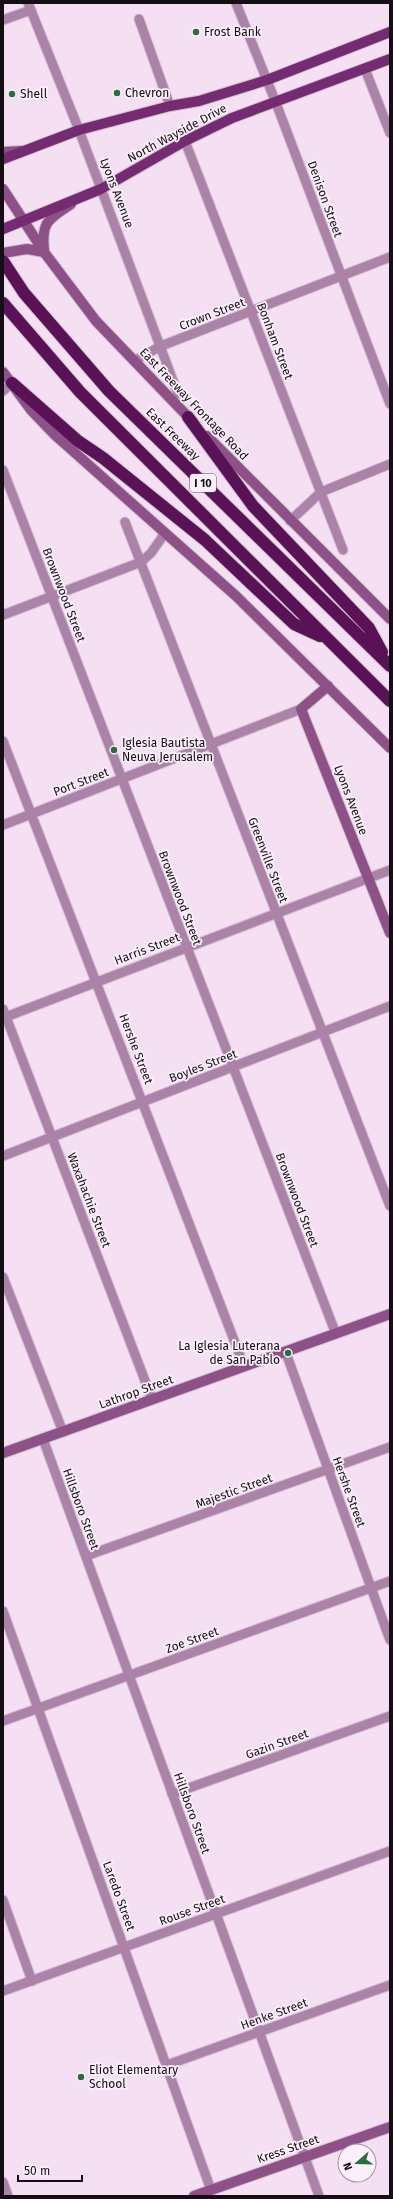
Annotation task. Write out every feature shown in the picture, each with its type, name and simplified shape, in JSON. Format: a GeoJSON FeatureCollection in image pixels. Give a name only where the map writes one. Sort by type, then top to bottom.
{"type":"FeatureCollection","features":[{"type":"Feature","properties":{"kind":"highway","name":"East Freeway"},"geometry":{"type":"LineString","coordinates":[[3,261],[24,293],[109,391],[390,666]]}},
{"type":"Feature","properties":{"kind":"highway","name":"I 10"},"geometry":{"type":"LineString","coordinates":[[3,303],[80,392],[390,701]]}},
{"type":"Feature","properties":{"kind":"highway"},"geometry":{"type":"LineString","coordinates":[[7,387],[103,458],[205,540],[294,624],[328,640]]}},
{"type":"Feature","properties":{"kind":"highway"},"geometry":{"type":"LineString","coordinates":[[188,417],[253,506],[368,628],[390,666]]}},
{"type":"Feature","properties":{"kind":"main road","name":"North Wayside Drive"},"geometry":{"type":"LineString","coordinates":[[3,159],[79,130],[170,106],[199,101],[267,80],[390,32]]}},
{"type":"Feature","properties":{"kind":"main road","name":"North Wayside Drive"},"geometry":{"type":"LineString","coordinates":[[3,230],[101,189],[185,141],[232,118],[276,103],[390,59]]}},
{"type":"Feature","properties":{"kind":"main road"},"geometry":{"type":"LineString","coordinates":[[3,152],[23,151]]}},
{"type":"Feature","properties":{"kind":"main road","name":"East Freeway Frontage Road"},"geometry":{"type":"LineString","coordinates":[[3,189],[44,252],[96,321],[290,521],[390,619]]}},
{"type":"Feature","properties":{"kind":"main road"},"geometry":{"type":"LineString","coordinates":[[3,253],[27,249],[44,252],[42,234],[46,223],[51,217],[77,200]]}},
{"type":"Feature","properties":{"kind":"main road"},"geometry":{"type":"LineString","coordinates":[[3,372],[7,387],[55,435],[236,596],[390,748]]}},
{"type":"Feature","properties":{"kind":"main road"},"geometry":{"type":"LineString","coordinates":[[302,709],[328,686]]}},
{"type":"Feature","properties":{"kind":"main road","name":"Lyons Avenue"},"geometry":{"type":"LineString","coordinates":[[302,709],[367,878],[390,933]]}},
{"type":"Feature","properties":{"kind":"main road","name":"Lathrop Street"},"geometry":{"type":"LineString","coordinates":[[3,1453],[244,1366],[286,1353],[390,1314]]}},
{"type":"Feature","properties":{"kind":"main road","name":"Kress Street"},"geometry":{"type":"LineString","coordinates":[[194,2196],[390,2127]]}},
{"type":"Feature","properties":{"kind":"street","name":"Denison Street"},"geometry":{"type":"LineString","coordinates":[[236,3],[276,103],[340,276],[390,404]]}},
{"type":"Feature","properties":{"kind":"street"},"geometry":{"type":"LineString","coordinates":[[3,20],[29,6]]}},
{"type":"Feature","properties":{"kind":"street","name":"Lyons Avenue"},"geometry":{"type":"LineString","coordinates":[[29,6],[79,130],[178,394]]}},
{"type":"Feature","properties":{"kind":"street"},"geometry":{"type":"LineString","coordinates":[[139,19],[170,106]]}},
{"type":"Feature","properties":{"kind":"street"},"geometry":{"type":"LineString","coordinates":[[365,69],[390,134]]}},
{"type":"Feature","properties":{"kind":"street","name":"Bonham Street"},"geometry":{"type":"LineString","coordinates":[[185,141],[343,550]]}},
{"type":"Feature","properties":{"kind":"street","name":"Crown Street"},"geometry":{"type":"LineString","coordinates":[[134,361],[161,346],[390,257]]}},
{"type":"Feature","properties":{"kind":"street"},"geometry":{"type":"LineString","coordinates":[[290,521],[321,492],[390,464]]}},
{"type":"Feature","properties":{"kind":"street","name":"Brownwood Street"},"geometry":{"type":"LineString","coordinates":[[3,470],[336,1334]]}},
{"type":"Feature","properties":{"kind":"street","name":"Greenville Street"},"geometry":{"type":"LineString","coordinates":[[125,522],[390,1206]]}},
{"type":"Feature","properties":{"kind":"street"},"geometry":{"type":"LineString","coordinates":[[3,615],[141,562],[151,553],[165,533]]}},
{"type":"Feature","properties":{"kind":"street","name":"Port Street"},"geometry":{"type":"LineString","coordinates":[[3,825],[302,709]]}},
{"type":"Feature","properties":{"kind":"street","name":"Hershe Street"},"geometry":{"type":"LineString","coordinates":[[3,741],[97,981],[244,1366]]}},
{"type":"Feature","properties":{"kind":"street","name":"Harris Street"},"geometry":{"type":"LineString","coordinates":[[4,1014],[187,948],[390,870]]}},
{"type":"Feature","properties":{"kind":"street","name":"Boyles Street"},"geometry":{"type":"LineString","coordinates":[[3,1156],[390,1006]]}},
{"type":"Feature","properties":{"kind":"street","name":"Waxahachie Street"},"geometry":{"type":"LineString","coordinates":[[4,1014],[152,1399]]}},
{"type":"Feature","properties":{"kind":"street"},"geometry":{"type":"LineString","coordinates":[[3,1277],[63,1432]]}},
{"type":"Feature","properties":{"kind":"street","name":"Hershe Street"},"geometry":{"type":"LineString","coordinates":[[286,1353],[390,1640]]}},
{"type":"Feature","properties":{"kind":"street","name":"Hillsboro Street"},"geometry":{"type":"LineString","coordinates":[[43,1439],[319,2196]]}},
{"type":"Feature","properties":{"kind":"street","name":"Majestic Street"},"geometry":{"type":"LineString","coordinates":[[86,1556],[390,1447]]}},
{"type":"Feature","properties":{"kind":"street","name":"Zoe Street"},"geometry":{"type":"LineString","coordinates":[[3,1721],[390,1581]]}},
{"type":"Feature","properties":{"kind":"street","name":"Laredo Street"},"geometry":{"type":"LineString","coordinates":[[3,1612],[211,2190]]}},
{"type":"Feature","properties":{"kind":"street","name":"Gazin Street"},"geometry":{"type":"LineString","coordinates":[[172,1794],[390,1716]]}},
{"type":"Feature","properties":{"kind":"street","name":"Rouse Street"},"geometry":{"type":"LineString","coordinates":[[3,1991],[390,1851]]}},
{"type":"Feature","properties":{"kind":"street"},"geometry":{"type":"LineString","coordinates":[[3,1900],[32,1981]]}},
{"type":"Feature","properties":{"kind":"street","name":"Henke Street"},"geometry":{"type":"LineString","coordinates":[[167,2065],[390,1985]]}},
{"type":"Feature","properties":{"kind":"street"},"geometry":{"type":"LineString","coordinates":[[3,2182],[8,2196]]}},
{"type":"Feature","properties":{"kind":"place","name":"Frost Bank"},"geometry":{"type":"Point","coordinates":[196,32]}},
{"type":"Feature","properties":{"kind":"place","name":"Chevron"},"geometry":{"type":"Point","coordinates":[117,93]}},
{"type":"Feature","properties":{"kind":"place","name":"Shell"},"geometry":{"type":"Point","coordinates":[12,94]}},
{"type":"Feature","properties":{"kind":"place","name":"Iglesia Bautista Neuva Jerusalem"},"geometry":{"type":"Point","coordinates":[114,750]}},
{"type":"Feature","properties":{"kind":"place","name":"La Iglesia Luterana de San Pablo"},"geometry":{"type":"Point","coordinates":[288,1353]}},
{"type":"Feature","properties":{"kind":"place","name":"Eliot Elementary School"},"geometry":{"type":"Point","coordinates":[81,2077]}}]}
